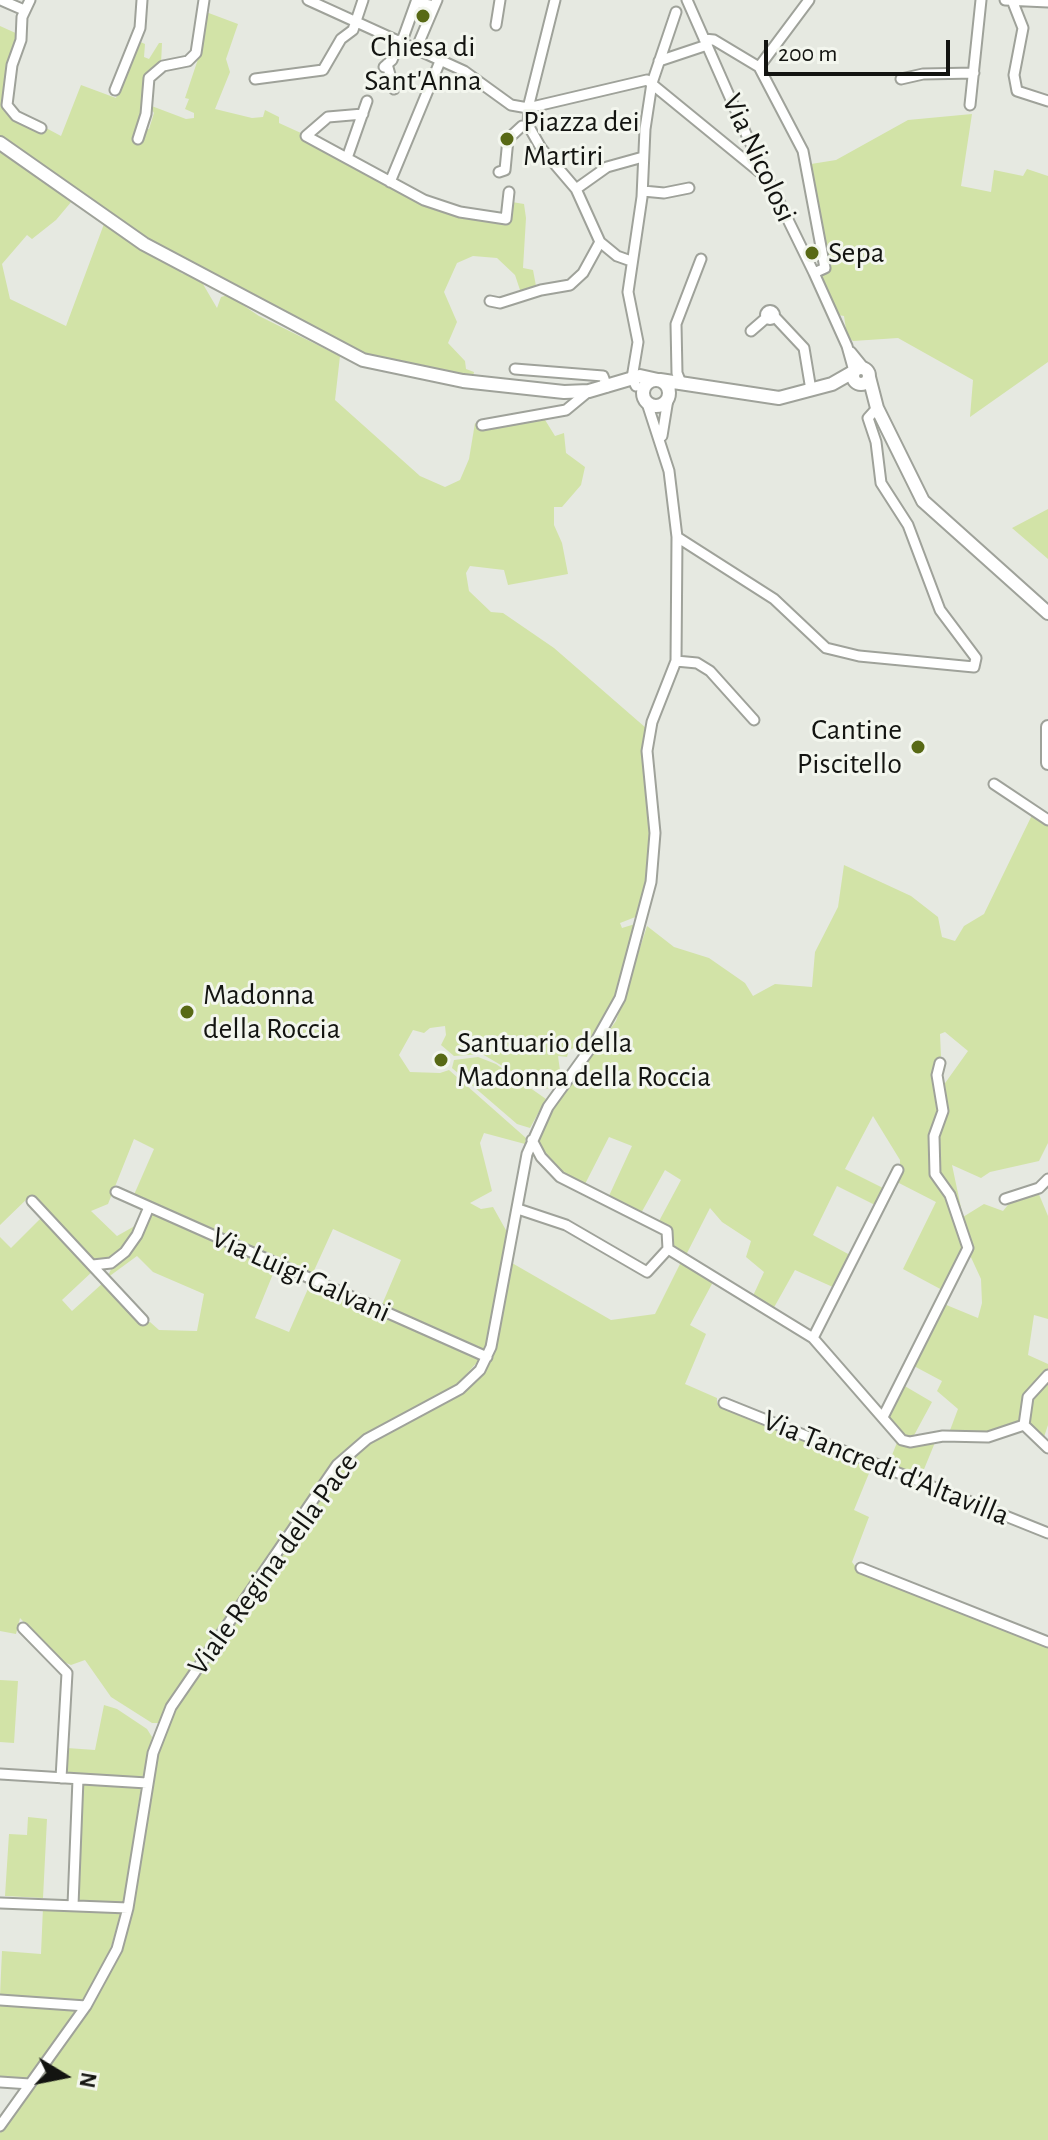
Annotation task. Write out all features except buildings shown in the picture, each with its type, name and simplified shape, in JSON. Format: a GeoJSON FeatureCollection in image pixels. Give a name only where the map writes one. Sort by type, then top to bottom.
{"type":"FeatureCollection","features":[{"type":"Feature","properties":{"kind":"main road"},"geometry":{"type":"LineString","coordinates":[[0,143],[144,244],[347,354],[379,366],[463,381],[589,391],[608,386],[640,391],[661,405],[676,389],[686,385]]}},
{"type":"Feature","properties":{"kind":"main road"},"geometry":{"type":"LineString","coordinates":[[640,391],[649,382],[661,380],[772,398],[859,376],[923,501],[1048,613]]}},
{"type":"Feature","properties":{"kind":"main road"},"geometry":{"type":"LineString","coordinates":[[640,391],[661,380]]}},
{"type":"Feature","properties":{"kind":"main road"},"geometry":{"type":"LineString","coordinates":[[661,380],[667,386],[669,397]]}},
{"type":"Feature","properties":{"kind":"main road"},"geometry":{"type":"LineString","coordinates":[[1048,727],[1048,763]]}},
{"type":"Feature","properties":{"kind":"street"},"geometry":{"type":"LineString","coordinates":[[1,0],[24,10]]}},
{"type":"Feature","properties":{"kind":"street"},"geometry":{"type":"LineString","coordinates":[[30,0],[24,10],[7,105],[16,116],[41,128]]}},
{"type":"Feature","properties":{"kind":"street"},"geometry":{"type":"LineString","coordinates":[[115,90],[140,28],[142,0]]}},
{"type":"Feature","properties":{"kind":"street"},"geometry":{"type":"LineString","coordinates":[[138,139],[146,114],[149,78],[156,70],[188,61],[196,53],[204,0]]}},
{"type":"Feature","properties":{"kind":"street"},"geometry":{"type":"LineString","coordinates":[[308,0],[441,59],[464,71],[511,105],[522,126],[576,189],[600,242],[617,256],[631,261]]}},
{"type":"Feature","properties":{"kind":"street"},"geometry":{"type":"LineString","coordinates":[[255,79],[323,70],[337,45],[357,21],[363,0]]}},
{"type":"Feature","properties":{"kind":"street"},"geometry":{"type":"LineString","coordinates":[[496,25],[500,0]]}},
{"type":"Feature","properties":{"kind":"street"},"geometry":{"type":"LineString","coordinates":[[534,137],[528,125],[530,106],[555,0]]}},
{"type":"Feature","properties":{"kind":"street","name":"Via Nicolosi"},"geometry":{"type":"LineString","coordinates":[[687,0],[859,376]]}},
{"type":"Feature","properties":{"kind":"street"},"geometry":{"type":"LineString","coordinates":[[759,67],[809,0]]}},
{"type":"Feature","properties":{"kind":"street"},"geometry":{"type":"LineString","coordinates":[[970,105],[981,0]]}},
{"type":"Feature","properties":{"kind":"street"},"geometry":{"type":"LineString","coordinates":[[1005,0],[1048,2]]}},
{"type":"Feature","properties":{"kind":"street"},"geometry":{"type":"LineString","coordinates":[[1012,0],[1023,28],[1014,75],[1017,91],[1048,101]]}},
{"type":"Feature","properties":{"kind":"street"},"geometry":{"type":"LineString","coordinates":[[394,89],[386,66],[401,40],[416,2],[435,3],[417,47]]}},
{"type":"Feature","properties":{"kind":"street"},"geometry":{"type":"LineString","coordinates":[[662,443],[640,391],[638,342],[629,300],[631,261],[643,191],[643,157],[652,83],[676,12]]}},
{"type":"Feature","properties":{"kind":"street"},"geometry":{"type":"LineString","coordinates":[[659,61],[714,40],[759,67],[803,151],[825,268],[814,273]]}},
{"type":"Feature","properties":{"kind":"street"},"geometry":{"type":"LineString","coordinates":[[390,182],[441,59]]}},
{"type":"Feature","properties":{"kind":"street"},"geometry":{"type":"LineString","coordinates":[[901,79],[923,74],[974,73]]}},
{"type":"Feature","properties":{"kind":"street"},"geometry":{"type":"LineString","coordinates":[[511,105],[530,106],[647,80],[768,179]]}},
{"type":"Feature","properties":{"kind":"street"},"geometry":{"type":"LineString","coordinates":[[347,158],[367,101]]}},
{"type":"Feature","properties":{"kind":"street"},"geometry":{"type":"LineString","coordinates":[[363,114],[328,117],[306,136],[424,200],[460,212],[506,219],[509,192]]}},
{"type":"Feature","properties":{"kind":"street"},"geometry":{"type":"LineString","coordinates":[[499,172],[505,170],[508,139],[522,126]]}},
{"type":"Feature","properties":{"kind":"street"},"geometry":{"type":"LineString","coordinates":[[733,148],[747,136]]}},
{"type":"Feature","properties":{"kind":"street"},"geometry":{"type":"LineString","coordinates":[[744,157],[756,153]]}},
{"type":"Feature","properties":{"kind":"street"},"geometry":{"type":"LineString","coordinates":[[576,189],[607,167],[643,157]]}},
{"type":"Feature","properties":{"kind":"street"},"geometry":{"type":"LineString","coordinates":[[643,191],[664,193],[689,188]]}},
{"type":"Feature","properties":{"kind":"street"},"geometry":{"type":"LineString","coordinates":[[490,301],[500,303],[575,282],[600,242]]}},
{"type":"Feature","properties":{"kind":"street"},"geometry":{"type":"LineString","coordinates":[[661,380],[673,372],[679,311],[701,259]]}},
{"type":"Feature","properties":{"kind":"street"},"geometry":{"type":"LineString","coordinates":[[751,331],[770,317],[804,348],[811,390]]}},
{"type":"Feature","properties":{"kind":"street"},"geometry":{"type":"LineString","coordinates":[[676,362],[686,385]]}},
{"type":"Feature","properties":{"kind":"street"},"geometry":{"type":"LineString","coordinates":[[515,369],[603,376],[608,386]]}},
{"type":"Feature","properties":{"kind":"street"},"geometry":{"type":"LineString","coordinates":[[482,425],[566,410],[589,391]]}},
{"type":"Feature","properties":{"kind":"street"},"geometry":{"type":"LineString","coordinates":[[662,443],[669,397]]}},
{"type":"Feature","properties":{"kind":"street"},"geometry":{"type":"LineString","coordinates":[[677,537],[774,599],[826,648],[859,656],[974,667],[976,658],[940,610],[908,525],[881,483],[876,442],[868,418],[876,406]]}},
{"type":"Feature","properties":{"kind":"street","name":"Viale Regina della Pace"},"geometry":{"type":"LineString","coordinates":[[0,2126],[86,2006],[117,1949],[128,1908],[147,1783],[158,1736],[171,1707],[337,1465],[367,1439],[460,1389],[487,1357],[497,1324],[532,1140],[553,1098],[607,1024],[625,983],[654,861],[648,741],[676,661],[677,537],[673,491],[662,443]]}},
{"type":"Feature","properties":{"kind":"street"},"geometry":{"type":"LineString","coordinates":[[676,661],[697,663],[710,671],[754,720]]}},
{"type":"Feature","properties":{"kind":"street"},"geometry":{"type":"LineString","coordinates":[[994,784],[1048,820]]}},
{"type":"Feature","properties":{"kind":"street"},"geometry":{"type":"LineString","coordinates":[[883,1417],[968,1248],[954,1203],[935,1174],[934,1136],[943,1111],[937,1075],[940,1063]]}},
{"type":"Feature","properties":{"kind":"street"},"geometry":{"type":"LineString","coordinates":[[518,1209],[566,1225],[647,1272],[668,1249],[667,1231],[560,1177],[541,1157],[532,1140]]}},
{"type":"Feature","properties":{"kind":"street"},"geometry":{"type":"LineString","coordinates":[[813,1338],[898,1170]]}},
{"type":"Feature","properties":{"kind":"street"},"geometry":{"type":"LineString","coordinates":[[1005,1199],[1039,1188],[1048,1179]]}},
{"type":"Feature","properties":{"kind":"street","name":"Via Luigi Galvani"},"geometry":{"type":"LineString","coordinates":[[116,1192],[487,1357]]}},
{"type":"Feature","properties":{"kind":"street"},"geometry":{"type":"LineString","coordinates":[[32,1201],[143,1320]]}},
{"type":"Feature","properties":{"kind":"street"},"geometry":{"type":"LineString","coordinates":[[104,1278],[111,1263],[131,1244],[149,1207]]}},
{"type":"Feature","properties":{"kind":"street"},"geometry":{"type":"LineString","coordinates":[[668,1249],[813,1338],[902,1440],[999,1436],[1024,1425]]}},
{"type":"Feature","properties":{"kind":"street"},"geometry":{"type":"LineString","coordinates":[[93,1265],[111,1263]]}},
{"type":"Feature","properties":{"kind":"street"},"geometry":{"type":"LineString","coordinates":[[1024,1425],[1028,1397],[1048,1375]]}},
{"type":"Feature","properties":{"kind":"street","name":"Via Tancredi d'Altavilla"},"geometry":{"type":"LineString","coordinates":[[724,1403],[1048,1533]]}},
{"type":"Feature","properties":{"kind":"street"},"geometry":{"type":"LineString","coordinates":[[1024,1425],[1048,1448]]}},
{"type":"Feature","properties":{"kind":"street"},"geometry":{"type":"LineString","coordinates":[[861,1568],[1048,1642]]}},
{"type":"Feature","properties":{"kind":"street"},"geometry":{"type":"LineString","coordinates":[[23,1628],[67,1673],[61,1778]]}},
{"type":"Feature","properties":{"kind":"street"},"geometry":{"type":"LineString","coordinates":[[0,1774],[147,1783]]}},
{"type":"Feature","properties":{"kind":"street"},"geometry":{"type":"LineString","coordinates":[[73,1905],[78,1779]]}},
{"type":"Feature","properties":{"kind":"street"},"geometry":{"type":"LineString","coordinates":[[0,1903],[128,1908]]}},
{"type":"Feature","properties":{"kind":"street"},"geometry":{"type":"LineString","coordinates":[[0,2000],[86,2006]]}},
{"type":"Feature","properties":{"kind":"street"},"geometry":{"type":"LineString","coordinates":[[0,2082],[30,2084]]}},
{"type":"Feature","properties":{"kind":"green space"},"geometry":{"type":"Polygon","coordinates":[[[206,12],[238,24],[226,59],[230,72],[215,109],[252,118],[263,117],[265,110],[279,117],[279,123],[301,133],[300,138],[422,203],[459,217],[510,224],[512,202],[524,204],[523,268],[533,270],[536,286],[521,293],[515,275],[497,258],[473,256],[457,263],[444,292],[457,322],[448,343],[465,361],[466,369],[474,372],[473,377],[409,368],[357,352],[152,243],[0,137],[0,26],[20,35],[3,110],[10,118],[36,132],[43,134],[46,128],[61,136],[81,85],[116,98],[134,39],[145,44],[144,57],[149,59],[162,43],[161,64],[145,79],[143,115],[134,142],[140,140],[144,129],[149,129],[154,113],[149,105],[186,119],[194,118],[194,113],[185,109],[189,99],[185,98],[201,50],[206,12]]]}},
{"type":"Feature","properties":{"kind":"green space"},"geometry":{"type":"Polygon","coordinates":[[[972,114],[961,186],[991,192],[994,170],[1023,176],[1027,169],[1048,176],[1048,362],[970,417],[973,380],[898,338],[853,341],[847,336],[844,316],[838,315],[818,274],[827,268],[815,214],[811,164],[836,160],[908,120],[972,114]]]}},
{"type":"Feature","properties":{"kind":"green space"},"geometry":{"type":"Polygon","coordinates":[[[0,149],[72,201],[56,220],[32,239],[27,235],[2,264],[10,299],[66,326],[104,224],[139,248],[179,268],[181,273],[200,279],[217,308],[221,297],[228,295],[259,316],[340,356],[335,400],[420,476],[445,487],[460,480],[469,459],[475,423],[481,428],[542,415],[555,436],[564,433],[566,453],[585,467],[581,485],[562,507],[554,507],[554,525],[562,543],[568,574],[508,585],[504,570],[470,566],[466,573],[469,591],[491,612],[503,613],[554,648],[646,728],[641,754],[650,830],[649,861],[638,916],[620,923],[622,928],[635,924],[620,981],[610,1007],[582,1054],[574,1048],[569,1050],[567,1057],[558,1056],[561,1078],[553,1089],[540,1088],[482,1054],[454,1056],[441,1045],[446,1035],[445,1026],[430,1028],[424,1033],[413,1030],[399,1055],[410,1072],[440,1073],[449,1070],[526,1138],[525,1144],[484,1133],[480,1143],[492,1191],[470,1203],[481,1209],[493,1207],[507,1232],[486,1349],[481,1352],[381,1307],[401,1260],[333,1229],[312,1275],[133,1197],[154,1149],[134,1139],[108,1204],[91,1211],[117,1236],[140,1223],[129,1244],[111,1260],[93,1262],[31,1195],[0,1225],[0,149]]]}},
{"type":"Feature","properties":{"kind":"green space"},"geometry":{"type":"Polygon","coordinates":[[[1048,509],[1048,559],[1012,528],[1048,509]]]}},
{"type":"Feature","properties":{"kind":"green space"},"geometry":{"type":"Polygon","coordinates":[[[1033,813],[1048,823],[1048,1143],[1039,1161],[990,1172],[981,1178],[952,1165],[963,1217],[984,1204],[1003,1211],[1012,1200],[1038,1192],[1048,1216],[1048,1319],[1034,1315],[1028,1355],[1048,1364],[1048,1373],[1026,1396],[1020,1423],[995,1435],[949,1433],[958,1409],[937,1391],[942,1381],[912,1365],[944,1304],[978,1318],[982,1303],[981,1279],[969,1253],[969,1243],[955,1202],[936,1174],[935,1137],[945,1109],[943,1086],[968,1051],[945,1032],[940,1034],[941,1056],[934,1068],[942,1103],[931,1140],[933,1175],[952,1204],[967,1246],[944,1291],[903,1269],[936,1202],[895,1181],[900,1171],[900,1160],[873,1116],[845,1169],[885,1189],[877,1206],[837,1186],[813,1235],[850,1255],[835,1288],[795,1270],[772,1311],[752,1298],[764,1272],[746,1257],[751,1241],[722,1222],[710,1208],[685,1257],[672,1247],[672,1233],[658,1223],[681,1180],[665,1170],[640,1215],[608,1198],[632,1146],[609,1137],[584,1186],[554,1168],[537,1143],[550,1111],[616,1021],[647,926],[674,947],[709,958],[745,983],[753,996],[775,984],[812,987],[815,952],[838,907],[844,865],[911,896],[938,917],[942,937],[955,941],[964,926],[984,914],[1033,813]]]}},
{"type":"Feature","properties":{"kind":"green space"},"geometry":{"type":"Polygon","coordinates":[[[478,1057],[496,1064],[546,1099],[530,1128],[517,1124],[452,1068],[454,1060],[478,1057]]]}},
{"type":"Feature","properties":{"kind":"green space"},"geometry":{"type":"Polygon","coordinates":[[[156,1212],[273,1264],[275,1269],[255,1318],[289,1332],[311,1282],[480,1359],[454,1388],[362,1437],[341,1454],[172,1697],[158,1723],[152,1723],[111,1697],[85,1660],[71,1665],[61,1661],[20,1618],[16,1634],[0,1631],[0,1237],[11,1248],[43,1216],[94,1270],[62,1300],[72,1311],[104,1282],[142,1324],[150,1322],[159,1330],[197,1331],[204,1294],[153,1272],[137,1256],[107,1278],[149,1215],[156,1212]]]}},
{"type":"Feature","properties":{"kind":"green space"},"geometry":{"type":"Polygon","coordinates":[[[681,1262],[713,1282],[690,1325],[706,1334],[685,1384],[717,1398],[717,1403],[726,1408],[872,1466],[854,1510],[869,1517],[852,1562],[861,1574],[1048,1648],[1048,2140],[0,2140],[0,2133],[83,2019],[121,1950],[151,1783],[160,1743],[173,1710],[331,1480],[369,1443],[453,1398],[479,1377],[494,1351],[512,1263],[611,1320],[655,1314],[681,1262]]]}},
{"type":"Feature","properties":{"kind":"green space"},"geometry":{"type":"Polygon","coordinates":[[[1048,1379],[1048,1425],[1043,1440],[1028,1423],[1029,1400],[1048,1379]]]}},
{"type":"Feature","properties":{"kind":"green space"},"geometry":{"type":"Polygon","coordinates":[[[903,1385],[932,1402],[912,1439],[903,1436],[887,1417],[903,1385]]]}},
{"type":"Feature","properties":{"kind":"green space"},"geometry":{"type":"Polygon","coordinates":[[[898,1440],[936,1440],[920,1479],[888,1465],[898,1440]]]}},
{"type":"Feature","properties":{"kind":"green space"},"geometry":{"type":"Polygon","coordinates":[[[0,1680],[18,1681],[14,1743],[0,1742],[0,1680]]]}},
{"type":"Feature","properties":{"kind":"green space"},"geometry":{"type":"Polygon","coordinates":[[[104,1705],[117,1709],[147,1729],[152,1737],[144,1775],[139,1779],[65,1775],[67,1748],[95,1750],[104,1705]]]}},
{"type":"Feature","properties":{"kind":"green space"},"geometry":{"type":"Polygon","coordinates":[[[80,1783],[141,1787],[124,1906],[76,1903],[80,1783]]]}},
{"type":"Feature","properties":{"kind":"green space"},"geometry":{"type":"Polygon","coordinates":[[[28,1817],[47,1819],[43,1898],[5,1896],[9,1834],[27,1835],[28,1817]]]}},
{"type":"Feature","properties":{"kind":"green space"},"geometry":{"type":"Polygon","coordinates":[[[43,1907],[122,1910],[106,1963],[84,2002],[0,1996],[2,1951],[41,1954],[43,1907]]]}},
{"type":"Feature","properties":{"kind":"green space"},"geometry":{"type":"Polygon","coordinates":[[[0,2004],[79,2009],[27,2081],[0,2079],[0,2004]]]}},
{"type":"Feature","properties":{"kind":"place","name":"Chiesa di Sant'Anna"},"geometry":{"type":"Point","coordinates":[423,16]}},
{"type":"Feature","properties":{"kind":"place","name":"Piazza dei Martiri"},"geometry":{"type":"Point","coordinates":[507,139]}},
{"type":"Feature","properties":{"kind":"place","name":"Sepa"},"geometry":{"type":"Point","coordinates":[812,253]}},
{"type":"Feature","properties":{"kind":"place","name":"Cantine Piscitello"},"geometry":{"type":"Point","coordinates":[918,747]}},
{"type":"Feature","properties":{"kind":"place","name":"Madonna della Roccia"},"geometry":{"type":"Point","coordinates":[187,1012]}},
{"type":"Feature","properties":{"kind":"place","name":"Santuario della Madonna della Roccia"},"geometry":{"type":"Point","coordinates":[441,1060]}}]}
